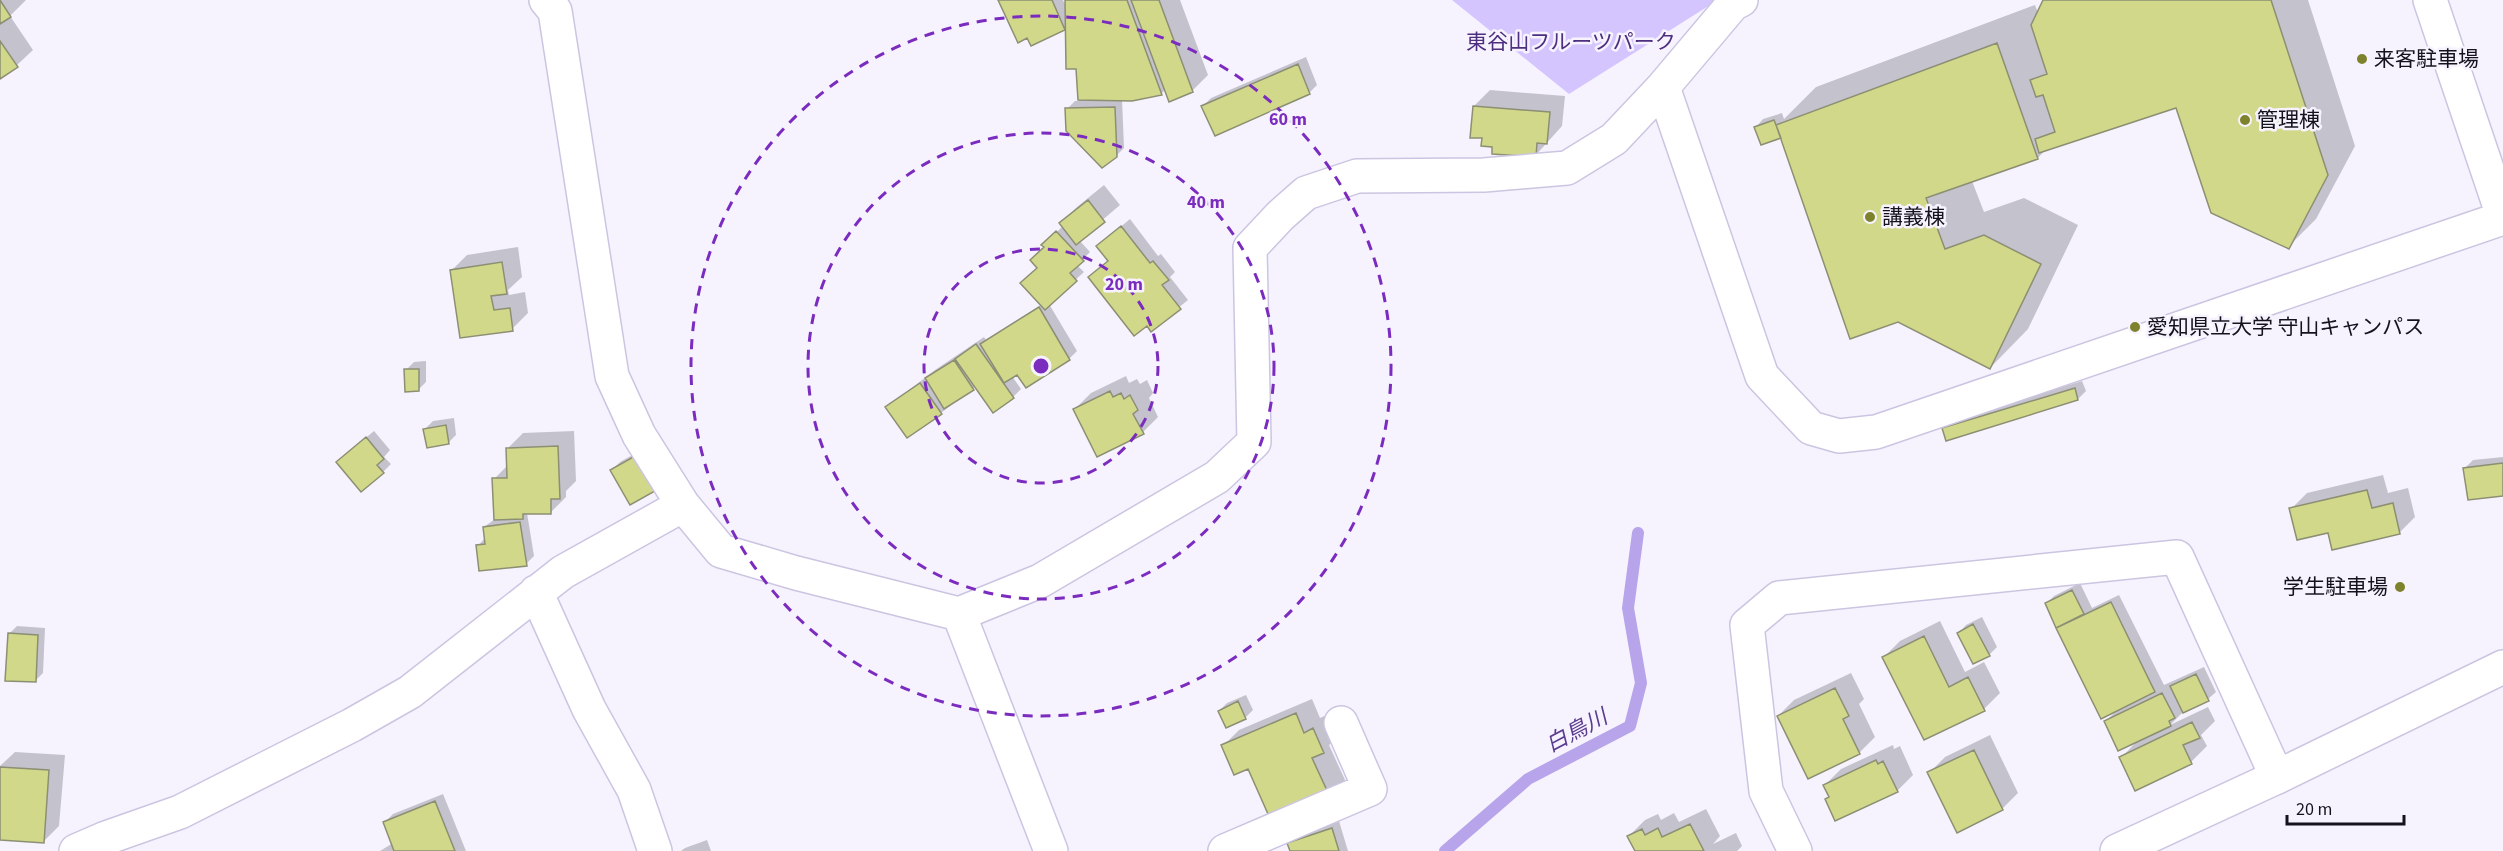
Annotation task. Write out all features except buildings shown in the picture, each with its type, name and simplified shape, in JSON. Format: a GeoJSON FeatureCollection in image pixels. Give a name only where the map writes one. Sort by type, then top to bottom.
{"type":"FeatureCollection","features":[{"type":"Feature","properties":{"kind":"street"},"geometry":{"type":"LineString","coordinates":[[546,0],[555,11],[612,376],[639,435],[683,505],[721,551],[796,573],[960,614],[1040,580],[1217,477],[1254,442],[1250,248],[1280,216],[1306,193],[1357,176],[1484,175],[1567,168],[1614,139],[1663,87],[1733,4],[1741,0]]}},
{"type":"Feature","properties":{"kind":"street"},"geometry":{"type":"LineString","coordinates":[[1663,87],[1762,375],[1811,428],[1839,436],[1876,432],[2503,217],[2430,0]]}},
{"type":"Feature","properties":{"kind":"street"},"geometry":{"type":"LineString","coordinates":[[76,851],[180,812],[352,725],[410,692],[563,572],[683,505]]}},
{"type":"Feature","properties":{"kind":"street"},"geometry":{"type":"LineString","coordinates":[[1795,851],[1766,791],[1747,625],[1779,598],[2177,557],[2277,777]]}},
{"type":"Feature","properties":{"kind":"street"},"geometry":{"type":"LineString","coordinates":[[536,592],[589,709],[634,790],[656,851]]}},
{"type":"Feature","properties":{"kind":"street"},"geometry":{"type":"LineString","coordinates":[[960,614],[1051,851]]}},
{"type":"Feature","properties":{"kind":"street"},"geometry":{"type":"LineString","coordinates":[[2117,851],[2277,777],[2503,667]]}},
{"type":"Feature","properties":{"kind":"street"},"geometry":{"type":"LineString","coordinates":[[1225,851],[1370,789],[1341,723]]}},
{"type":"Feature","properties":{"kind":"green space","name":"東谷山フルーツパーク"},"geometry":{"type":"Polygon","coordinates":[[[1452,0],[1718,0],[1569,94],[1452,0]]]}},
{"type":"Feature","properties":{"kind":"waterway","name":"白鳥川"},"geometry":{"type":"LineString","coordinates":[[1445,851],[1528,779],[1630,726],[1641,683],[1628,608],[1638,533]]}},
{"type":"Feature","properties":{"kind":"place","name":"来客駐車場"},"geometry":{"type":"Point","coordinates":[2362,59]}},
{"type":"Feature","properties":{"kind":"place","name":"管理棟"},"geometry":{"type":"Point","coordinates":[2245,120]}},
{"type":"Feature","properties":{"kind":"place","name":"講義棟"},"geometry":{"type":"Point","coordinates":[1870,217]}},
{"type":"Feature","properties":{"kind":"place","name":"愛知県立大学 守山キャンパス"},"geometry":{"type":"Point","coordinates":[2135,327]}},
{"type":"Feature","properties":{"kind":"place","name":"学生駐車場"},"geometry":{"type":"Point","coordinates":[2400,587]}}]}
